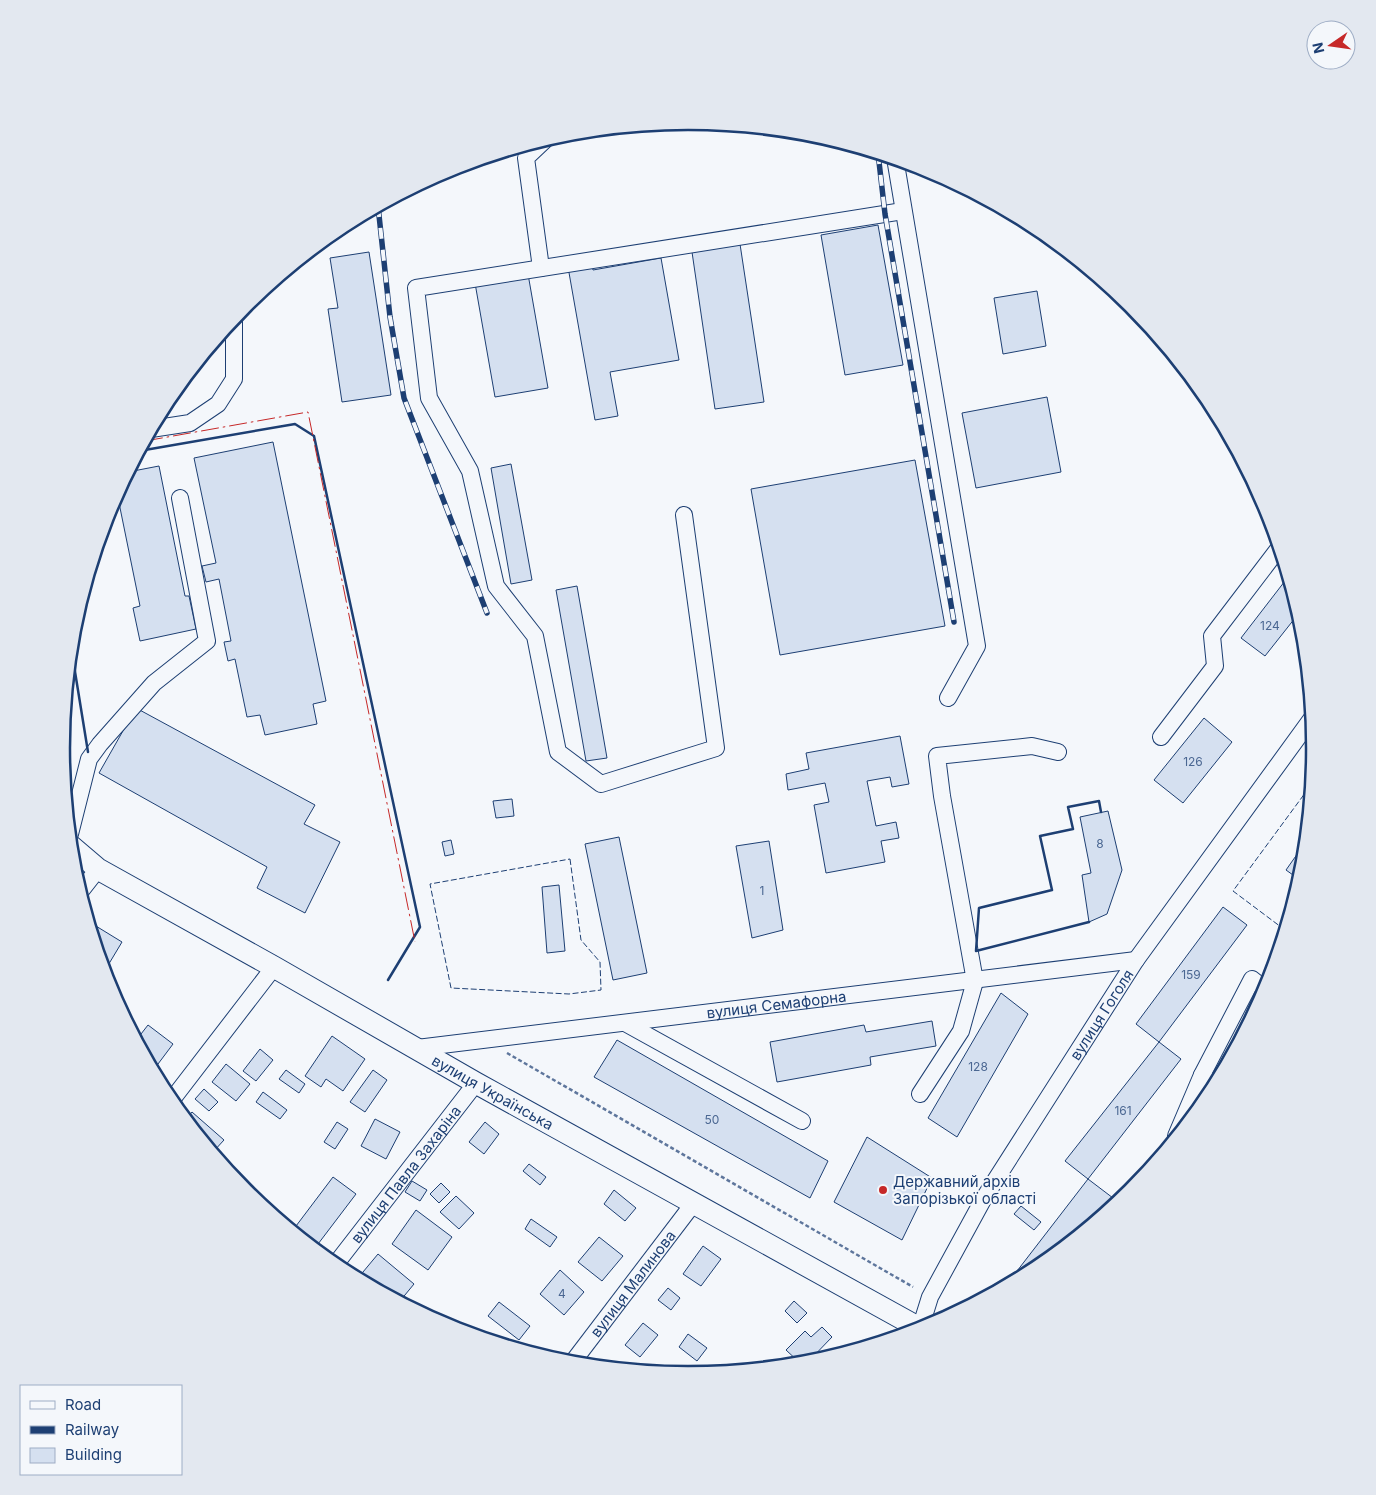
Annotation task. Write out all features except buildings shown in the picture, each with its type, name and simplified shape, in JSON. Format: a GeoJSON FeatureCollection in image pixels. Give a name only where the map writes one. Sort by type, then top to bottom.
{"type":"FeatureCollection","features":[{"type":"Feature","properties":{"kind":"main road","name":"вулиця Українська"},"geometry":{"type":"LineString","coordinates":[[79,853],[98,869],[476,1083],[911,1323]]}},
{"type":"Feature","properties":{"kind":"street"},"geometry":{"type":"LineString","coordinates":[[535,149],[526,158],[541,268]]}},
{"type":"Feature","properties":{"kind":"street"},"geometry":{"type":"LineString","coordinates":[[896,166],[977,646],[948,698]]}},
{"type":"Feature","properties":{"kind":"street"},"geometry":{"type":"LineString","coordinates":[[684,515],[716,748],[601,784],[558,752],[535,636],[496,586],[470,471],[429,398],[416,288],[903,211]]}},
{"type":"Feature","properties":{"kind":"street"},"geometry":{"type":"LineString","coordinates":[[159,428],[190,423],[218,404],[234,379],[234,329]]}},
{"type":"Feature","properties":{"kind":"street"},"geometry":{"type":"LineString","coordinates":[[74,818],[89,759],[100,744],[154,683],[206,641],[180,498]]}},
{"type":"Feature","properties":{"kind":"street"},"geometry":{"type":"LineString","coordinates":[[1161,737],[1215,666],[1212,636],[1275,554]]}},
{"type":"Feature","properties":{"kind":"street","name":"вулиця Гоголя"},"geometry":{"type":"LineString","coordinates":[[924,1318],[930,1297],[984,1198],[1136,960],[1305,727]]}},
{"type":"Feature","properties":{"kind":"street"},"geometry":{"type":"LineString","coordinates":[[920,1094],[961,1031],[975,981],[942,796],[938,756],[1032,746],[1058,752]]}},
{"type":"Feature","properties":{"kind":"street"},"geometry":{"type":"LineString","coordinates":[[86,885],[98,869]]}},
{"type":"Feature","properties":{"kind":"street","name":"вулиця Семафорна"},"geometry":{"type":"LineString","coordinates":[[417,1048],[1136,960]]}},
{"type":"Feature","properties":{"kind":"street"},"geometry":{"type":"LineString","coordinates":[[176,1094],[274,967]]}},
{"type":"Feature","properties":{"kind":"street"},"geometry":{"type":"LineString","coordinates":[[1201,1093],[1252,979],[1259,984]]}},
{"type":"Feature","properties":{"kind":"street"},"geometry":{"type":"LineString","coordinates":[[625,1023],[802,1121]]}},
{"type":"Feature","properties":{"kind":"street","name":"вулиця Павла Захаріна"},"geometry":{"type":"LineString","coordinates":[[341,1258],[476,1083]]}},
{"type":"Feature","properties":{"kind":"street","name":"вулиця Малинова"},"geometry":{"type":"LineString","coordinates":[[578,1356],[694,1204]]}},
{"type":"Feature","properties":{"kind":"path"},"geometry":{"type":"LineString","coordinates":[[484,1040],[912,1287]]}},
{"type":"Feature","properties":{"kind":"railway"},"geometry":{"type":"LineString","coordinates":[[879,160],[885,214],[954,622]]}},
{"type":"Feature","properties":{"kind":"railway"},"geometry":{"type":"LineString","coordinates":[[379,212],[390,317],[404,398],[487,613]]}},
{"type":"Feature","properties":{"kind":"fence"},"geometry":{"type":"LineString","coordinates":[[1279,926],[1233,891],[1304,794]]}},
{"type":"Feature","properties":{"kind":"fence"},"geometry":{"type":"LineString","coordinates":[[570,859],[581,940],[600,962],[601,990],[569,994],[451,988],[430,884],[570,859]]}},
{"type":"Feature","properties":{"kind":"wall"},"geometry":{"type":"LineString","coordinates":[[147,450],[295,424],[314,436],[420,927],[388,980]]}},
{"type":"Feature","properties":{"kind":"wall"},"geometry":{"type":"LineString","coordinates":[[75,670],[88,752]]}},
{"type":"Feature","properties":{"kind":"wall"},"geometry":{"type":"LineString","coordinates":[[1089,922],[976,951],[979,908],[1052,890],[1040,836],[1073,829],[1068,807],[1099,801],[1101,812]]}},
{"type":"Feature","properties":{"kind":"power"},"geometry":{"type":"LineString","coordinates":[[152,440],[308,412],[415,942]]}},
{"type":"Feature","properties":{"kind":"place","name":"Державний архів Запорізької області"},"geometry":{"type":"Point","coordinates":[883,1190]}}]}
